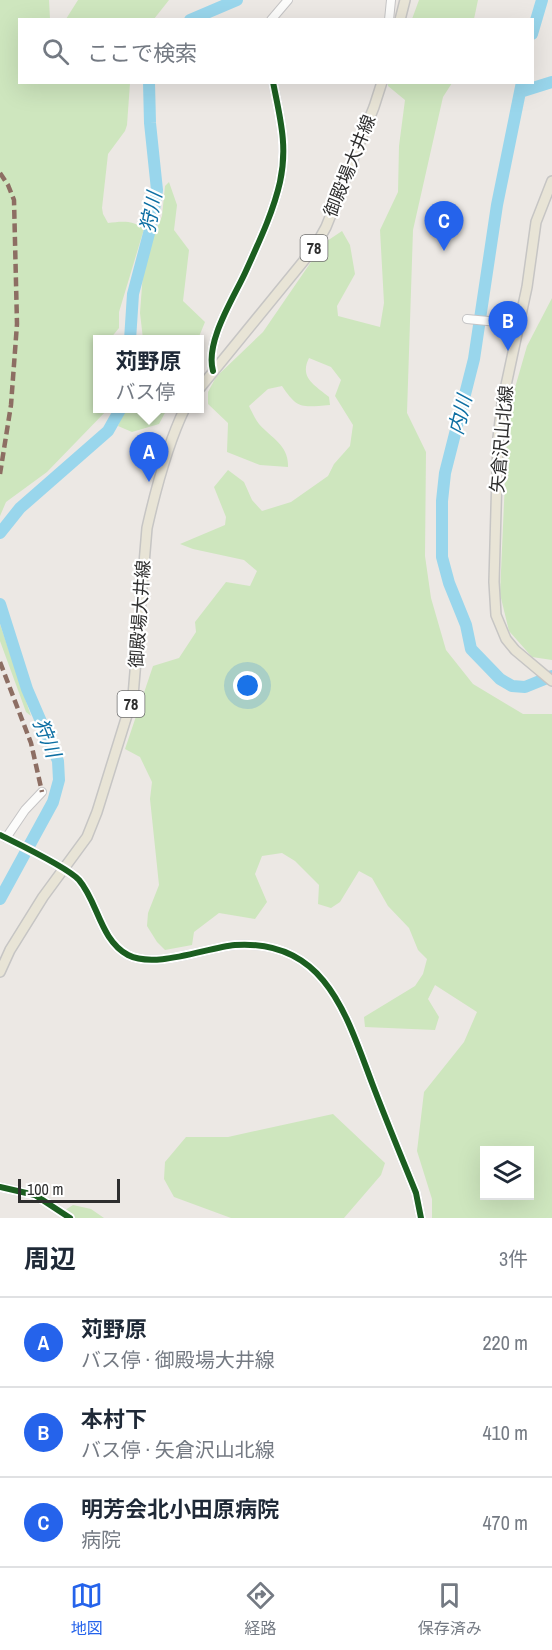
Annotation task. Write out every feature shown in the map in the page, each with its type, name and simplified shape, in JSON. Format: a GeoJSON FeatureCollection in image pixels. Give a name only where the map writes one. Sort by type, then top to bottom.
{"type":"FeatureCollection","features":[{"type":"Feature","properties":{"kind":"main road"},"geometry":{"type":"LineString","coordinates":[[400,18],[405,0]]}},
{"type":"Feature","properties":{"kind":"main road","name":"御殿場大井線"},"geometry":{"type":"LineString","coordinates":[[204,383],[315,246],[326,227],[381,84]]}},
{"type":"Feature","properties":{"kind":"main road","name":"矢倉沢山北線"},"geometry":{"type":"LineString","coordinates":[[552,181],[536,222],[500,421],[494,599],[496,615],[506,639],[515,650],[552,681]]}},
{"type":"Feature","properties":{"kind":"main road","name":"御殿場大井線"},"geometry":{"type":"LineString","coordinates":[[0,972],[10,950],[43,897],[87,837],[129,712],[136,680],[147,528],[152,503],[172,439],[183,413]]}},
{"type":"Feature","properties":{"kind":"street"},"geometry":{"type":"LineString","coordinates":[[273,18],[288,0]]}},
{"type":"Feature","properties":{"kind":"street"},"geometry":{"type":"LineString","coordinates":[[389,18],[392,0]]}},
{"type":"Feature","properties":{"kind":"street"},"geometry":{"type":"LineString","coordinates":[[213,371],[211,362],[221,323],[264,230],[280,183],[285,145],[273,84]]}},
{"type":"Feature","properties":{"kind":"street"},"geometry":{"type":"LineString","coordinates":[[467,319],[519,324]]}},
{"type":"Feature","properties":{"kind":"street"},"geometry":{"type":"LineString","coordinates":[[42,792],[3,837],[76,877],[86,889],[104,929],[117,947],[128,955],[139,959],[159,959],[254,944],[286,952],[321,975],[336,996],[354,1034],[416,1193],[421,1218]]}},
{"type":"Feature","properties":{"kind":"street"},"geometry":{"type":"LineString","coordinates":[[0,1187],[35,1195],[70,1218]]}},
{"type":"Feature","properties":{"kind":"green space"},"geometry":{"type":"Polygon","coordinates":[[[0,0],[49,0],[50,18],[18,18],[18,84],[130,84],[127,125],[108,154],[102,208],[108,223],[127,222],[144,229],[119,312],[119,328],[113,335],[93,335],[93,413],[104,413],[47,472],[6,502],[0,516],[0,0]]]}},
{"type":"Feature","properties":{"kind":"green space"},"geometry":{"type":"Polygon","coordinates":[[[78,0],[169,0],[155,18],[67,18],[78,0]]]}},
{"type":"Feature","properties":{"kind":"green space"},"geometry":{"type":"Polygon","coordinates":[[[419,0],[478,0],[474,18],[412,18],[419,0]]]}},
{"type":"Feature","properties":{"kind":"green space"},"geometry":{"type":"Polygon","coordinates":[[[388,84],[451,84],[443,97],[413,230],[407,413],[426,452],[425,556],[431,598],[446,650],[473,684],[523,714],[552,714],[552,1218],[432,1218],[432,1199],[417,1151],[424,1092],[464,1042],[477,1012],[435,985],[428,999],[439,1017],[435,1030],[365,1027],[364,1017],[415,986],[423,974],[427,959],[418,950],[409,928],[388,906],[372,878],[359,871],[340,902],[331,908],[318,904],[319,885],[295,861],[282,853],[262,856],[255,874],[267,902],[255,919],[219,913],[194,932],[192,945],[165,950],[147,926],[148,913],[159,885],[150,799],[152,782],[140,757],[125,749],[153,666],[179,658],[196,632],[195,622],[226,582],[250,586],[257,571],[244,560],[180,544],[225,525],[226,517],[214,487],[228,470],[244,482],[252,500],[262,511],[291,502],[328,476],[334,464],[350,446],[353,425],[335,396],[341,380],[331,367],[309,358],[306,365],[307,376],[329,397],[330,405],[302,405],[292,399],[282,386],[268,389],[249,406],[259,424],[286,453],[288,467],[260,465],[227,452],[228,423],[208,404],[208,392],[216,377],[263,332],[324,243],[342,231],[350,245],[355,274],[337,306],[338,316],[380,327],[384,303],[380,230],[398,192],[399,146],[405,100],[388,84]]]}},
{"type":"Feature","properties":{"kind":"green space"},"geometry":{"type":"Polygon","coordinates":[[[169,182],[177,205],[174,230],[189,250],[183,301],[205,322],[200,335],[143,335],[140,313],[144,259],[162,216],[165,186],[169,182]]]}},
{"type":"Feature","properties":{"kind":"green space"},"geometry":{"type":"Polygon","coordinates":[[[552,298],[552,660],[532,657],[509,631],[500,594],[508,412],[527,346],[552,298]]]}},
{"type":"Feature","properties":{"kind":"green space"},"geometry":{"type":"Polygon","coordinates":[[[123,413],[165,413],[159,424],[132,432],[118,426],[123,413]]]}},
{"type":"Feature","properties":{"kind":"green space"},"geometry":{"type":"Polygon","coordinates":[[[0,624],[31,716],[26,712],[0,641],[0,624]]]}},
{"type":"Feature","properties":{"kind":"green space"},"geometry":{"type":"Polygon","coordinates":[[[333,1114],[385,1163],[381,1175],[344,1218],[231,1218],[174,1197],[164,1179],[165,1162],[186,1137],[228,1137],[333,1114]]]}},
{"type":"Feature","properties":{"kind":"green space"},"geometry":{"type":"Polygon","coordinates":[[[73,1205],[91,1209],[104,1218],[60,1218],[65,1210],[73,1205]]]}},
{"type":"Feature","properties":{"kind":"waterway","name":"狩川"},"geometry":{"type":"LineString","coordinates":[[195,18],[237,0]]}},
{"type":"Feature","properties":{"kind":"waterway","name":"内川"},"geometry":{"type":"LineString","coordinates":[[534,27],[542,0]]}},
{"type":"Feature","properties":{"kind":"waterway"},"geometry":{"type":"LineString","coordinates":[[520,92],[552,82]]}},
{"type":"Feature","properties":{"kind":"waterway","name":"狩川"},"geometry":{"type":"LineString","coordinates":[[130,335],[133,294],[152,222],[157,190],[150,123],[149,84]]}},
{"type":"Feature","properties":{"kind":"waterway","name":"内川"},"geometry":{"type":"LineString","coordinates":[[522,84],[497,205],[474,359],[445,473],[442,501],[442,557],[449,583],[466,625],[471,649],[500,679],[512,686],[525,687],[552,676]]}},
{"type":"Feature","properties":{"kind":"waterway","name":"狩川"},"geometry":{"type":"LineString","coordinates":[[0,533],[20,508],[108,431],[118,413]]}},
{"type":"Feature","properties":{"kind":"waterway","name":"狩川"},"geometry":{"type":"LineString","coordinates":[[0,604],[27,689],[58,761],[59,780],[53,802],[0,899]]}},
{"type":"Feature","properties":{"kind":"marked path"},"geometry":{"type":"LineString","coordinates":[[0,173],[14,200],[17,324],[11,405],[0,474]]}},
{"type":"Feature","properties":{"kind":"marked path"},"geometry":{"type":"LineString","coordinates":[[0,662],[31,743],[42,792]]}},
{"type":"Feature","properties":{"kind":"cycle path"},"geometry":{"type":"LineString","coordinates":[[213,371],[213,347],[216,334],[265,228],[280,182],[283,144],[273,84]]}},
{"type":"Feature","properties":{"kind":"cycle path"},"geometry":{"type":"LineString","coordinates":[[0,835],[53,862],[79,880],[111,940],[128,955],[152,960],[235,945],[266,946],[291,954],[311,968],[328,986],[352,1031],[416,1193],[421,1218]]}},
{"type":"Feature","properties":{"kind":"cycle path"},"geometry":{"type":"LineString","coordinates":[[0,1187],[35,1195],[70,1218]]}},
{"type":"Feature","properties":{"kind":"place","name":"明芳会北小田原病院"},"geometry":{"type":"Point","coordinates":[444,251]}},
{"type":"Feature","properties":{"kind":"place","name":"本村下"},"geometry":{"type":"Point","coordinates":[508,351]}},
{"type":"Feature","properties":{"kind":"place","name":"苅野原"},"geometry":{"type":"Point","coordinates":[149,482]}}]}
